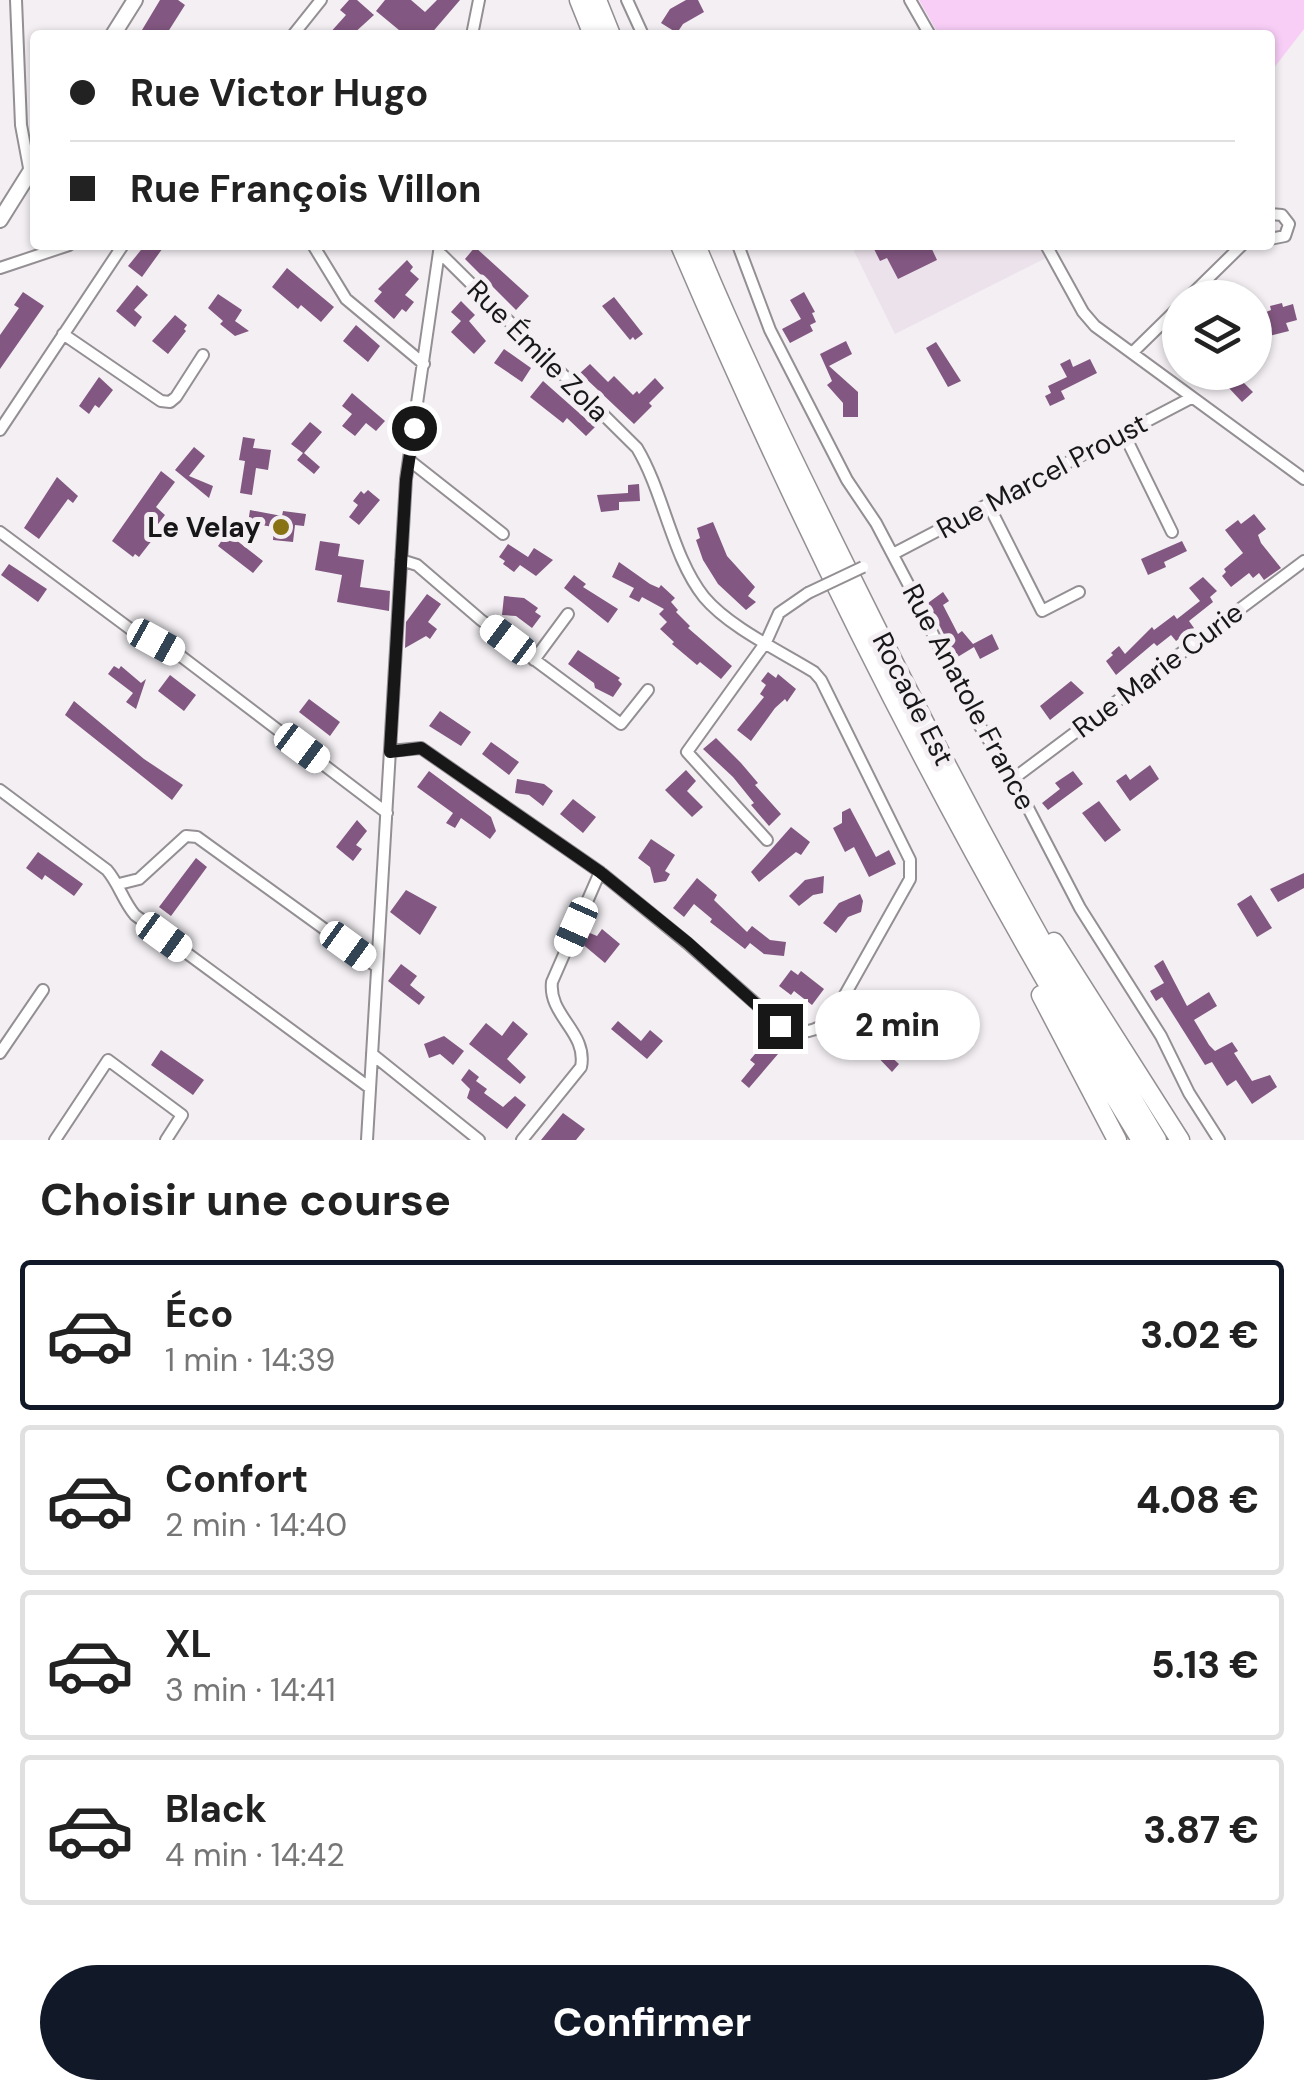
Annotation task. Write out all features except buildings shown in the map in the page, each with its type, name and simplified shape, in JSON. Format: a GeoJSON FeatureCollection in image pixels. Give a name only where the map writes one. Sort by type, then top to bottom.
{"type":"FeatureCollection","features":[{"type":"Feature","properties":{"kind":"highway"},"geometry":{"type":"LineString","coordinates":[[579,0],[590,30]]}},
{"type":"Feature","properties":{"kind":"highway"},"geometry":{"type":"LineString","coordinates":[[597,0],[609,30]]}},
{"type":"Feature","properties":{"kind":"highway","name":"Rocade Est"},"geometry":{"type":"LineString","coordinates":[[682,250],[882,676],[1012,921],[1140,1140]]}},
{"type":"Feature","properties":{"kind":"highway","name":"Rocade Est"},"geometry":{"type":"LineString","coordinates":[[698,250],[788,449],[910,698],[1009,884],[1156,1140]]}},
{"type":"Feature","properties":{"kind":"highway"},"geometry":{"type":"LineString","coordinates":[[1009,884],[1025,897],[1180,1140]]}},
{"type":"Feature","properties":{"kind":"highway"},"geometry":{"type":"LineString","coordinates":[[1012,921],[1014,940],[1117,1140]]}},
{"type":"Feature","properties":{"kind":"main road"},"geometry":{"type":"LineString","coordinates":[[116,30],[134,0]]}},
{"type":"Feature","properties":{"kind":"main road"},"geometry":{"type":"LineString","coordinates":[[0,220],[30,171]]}},
{"type":"Feature","properties":{"kind":"street"},"geometry":{"type":"LineString","coordinates":[[16,0],[20,125],[30,161]]}},
{"type":"Feature","properties":{"kind":"street"},"geometry":{"type":"LineString","coordinates":[[297,30],[321,0]]}},
{"type":"Feature","properties":{"kind":"street"},"geometry":{"type":"LineString","coordinates":[[473,30],[479,0]]}},
{"type":"Feature","properties":{"kind":"street"},"geometry":{"type":"LineString","coordinates":[[626,0],[640,30]]}},
{"type":"Feature","properties":{"kind":"street"},"geometry":{"type":"LineString","coordinates":[[910,0],[927,30]]}},
{"type":"Feature","properties":{"kind":"street"},"geometry":{"type":"LineString","coordinates":[[1275,215],[1285,217],[1289,229],[1281,239],[1275,239]]}},
{"type":"Feature","properties":{"kind":"street"},"geometry":{"type":"LineString","coordinates":[[0,268],[54,250]]}},
{"type":"Feature","properties":{"kind":"street"},"geometry":{"type":"LineString","coordinates":[[0,430],[121,250]]}},
{"type":"Feature","properties":{"kind":"street"},"geometry":{"type":"LineString","coordinates":[[315,250],[346,298],[424,364]]}},
{"type":"Feature","properties":{"kind":"street"},"geometry":{"type":"LineString","coordinates":[[367,1140],[400,560],[409,460],[439,250]]}},
{"type":"Feature","properties":{"kind":"street","name":"Rue Émile Zola"},"geometry":{"type":"LineString","coordinates":[[440,250],[637,448],[687,566],[704,596],[722,614],[821,680],[910,860],[910,879],[895,910],[833,1016],[822,1028],[807,1032],[780,1026],[688,943],[600,872]]}},
{"type":"Feature","properties":{"kind":"street","name":"Rue Anatole France"},"geometry":{"type":"LineString","coordinates":[[740,250],[770,330],[848,480],[893,554],[968,707],[1013,779],[1080,908],[1161,1036],[1218,1140]]}},
{"type":"Feature","properties":{"kind":"street"},"geometry":{"type":"LineString","coordinates":[[1049,250],[1095,326],[1304,479]]}},
{"type":"Feature","properties":{"kind":"street"},"geometry":{"type":"LineString","coordinates":[[1206,280],[1237,250]]}},
{"type":"Feature","properties":{"kind":"street"},"geometry":{"type":"LineString","coordinates":[[1132,353],[1162,324]]}},
{"type":"Feature","properties":{"kind":"street"},"geometry":{"type":"LineString","coordinates":[[64,334],[162,401],[170,402],[176,397],[204,355]]}},
{"type":"Feature","properties":{"kind":"street","name":"Rue Marcel Proust"},"geometry":{"type":"LineString","coordinates":[[893,554],[1191,398]]}},
{"type":"Feature","properties":{"kind":"street"},"geometry":{"type":"LineString","coordinates":[[1124,434],[1172,532]]}},
{"type":"Feature","properties":{"kind":"street"},"geometry":{"type":"LineString","coordinates":[[409,460],[502,534]]}},
{"type":"Feature","properties":{"kind":"street"},"geometry":{"type":"LineString","coordinates":[[988,504],[1042,610],[1080,592]]}},
{"type":"Feature","properties":{"kind":"street"},"geometry":{"type":"LineString","coordinates":[[0,532],[129,628],[182,657],[387,813]]}},
{"type":"Feature","properties":{"kind":"street"},"geometry":{"type":"LineString","coordinates":[[400,560],[417,565],[481,620],[621,724],[648,690]]}},
{"type":"Feature","properties":{"kind":"street","name":"Rue Marie Curie"},"geometry":{"type":"LineString","coordinates":[[1013,779],[1304,560]]}},
{"type":"Feature","properties":{"kind":"street"},"geometry":{"type":"LineString","coordinates":[[767,840],[688,752],[766,642],[778,613],[863,567]]}},
{"type":"Feature","properties":{"kind":"street"},"geometry":{"type":"LineString","coordinates":[[534,660],[568,614]]}},
{"type":"Feature","properties":{"kind":"street"},"geometry":{"type":"LineString","coordinates":[[390,752],[421,748],[600,872],[552,982],[553,1003],[580,1040],[584,1053],[580,1067],[522,1140]]}},
{"type":"Feature","properties":{"kind":"street"},"geometry":{"type":"LineString","coordinates":[[0,807],[4,792],[107,870],[119,884],[134,915],[370,1088]]}},
{"type":"Feature","properties":{"kind":"street"},"geometry":{"type":"LineString","coordinates":[[119,884],[138,879],[186,836],[197,837],[377,967]]}},
{"type":"Feature","properties":{"kind":"street"},"geometry":{"type":"LineString","coordinates":[[0,1053],[42,990]]}},
{"type":"Feature","properties":{"kind":"street"},"geometry":{"type":"LineString","coordinates":[[372,1054],[480,1140]]}},
{"type":"Feature","properties":{"kind":"street"},"geometry":{"type":"LineString","coordinates":[[55,1140],[108,1060],[182,1115],[166,1140]]}},
{"type":"Feature","properties":{"kind":"shaded area"},"geometry":{"type":"Polygon","coordinates":[[[919,0],[1304,0],[1304,29],[1275,67],[1275,30],[936,30],[919,0]]]}},
{"type":"Feature","properties":{"kind":"shaded area"},"geometry":{"type":"Polygon","coordinates":[[[853,250],[1042,250],[1046,258],[895,334],[853,250]]]}},
{"type":"Feature","properties":{"kind":"place","name":"Le Velay"},"geometry":{"type":"Point","coordinates":[281,527]}},
{"type":"Feature","properties":{"kind":"route"},"geometry":{"type":"LineString","coordinates":[[414,428],[400,560],[390,752],[421,748],[600,872],[688,943],[780,1026]]}}]}
